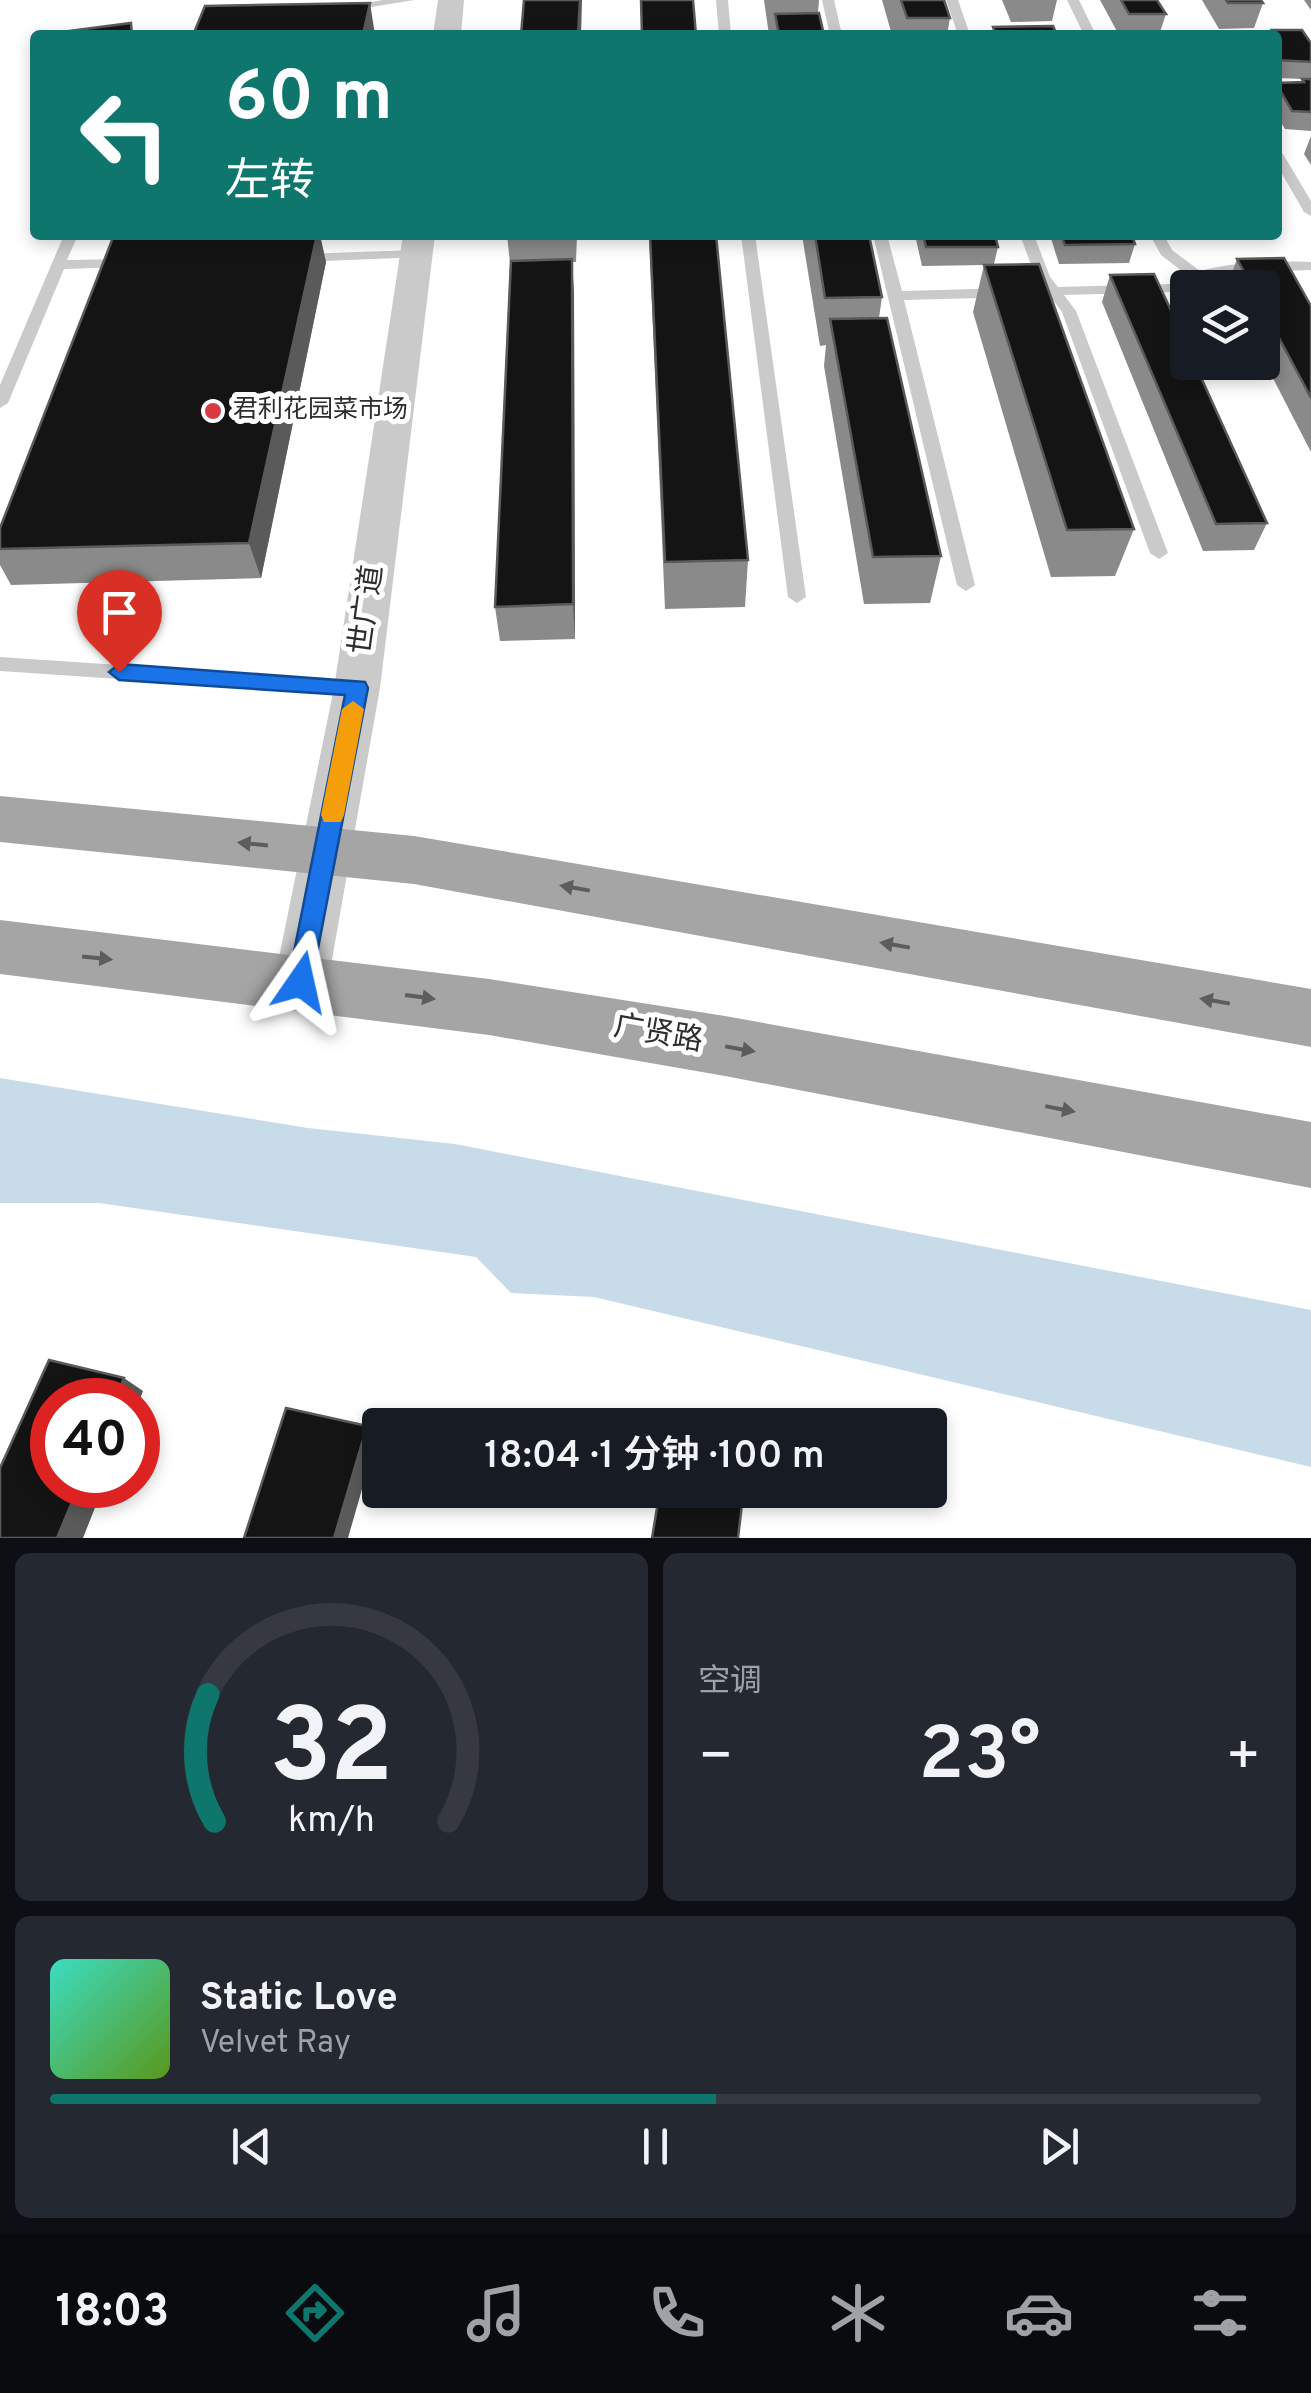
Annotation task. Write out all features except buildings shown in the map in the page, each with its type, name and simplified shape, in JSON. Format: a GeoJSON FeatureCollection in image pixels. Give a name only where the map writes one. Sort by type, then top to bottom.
{"type":"FeatureCollection","features":[{"type":"Feature","properties":{"kind":"main road"},"geometry":{"type":"LineString","coordinates":[[0,819],[414,860],[1311,1018]]}},
{"type":"Feature","properties":{"kind":"main road","name":"广贤路"},"geometry":{"type":"LineString","coordinates":[[0,947],[489,1007],[725,1046],[1311,1155]]}},
{"type":"Feature","properties":{"kind":"street"},"geometry":{"type":"LineString","coordinates":[[448,30],[452,0]]}},
{"type":"Feature","properties":{"kind":"street","name":"世广道"},"geometry":{"type":"LineString","coordinates":[[301,982],[358,688],[418,244]]}},
{"type":"Feature","properties":{"kind":"lane"},"geometry":{"type":"LineString","coordinates":[[335,9],[408,0]]}},
{"type":"Feature","properties":{"kind":"lane"},"geometry":{"type":"LineString","coordinates":[[722,0],[725,30]]}},
{"type":"Feature","properties":{"kind":"lane"},"geometry":{"type":"LineString","coordinates":[[828,0],[835,30]]}},
{"type":"Feature","properties":{"kind":"lane"},"geometry":{"type":"LineString","coordinates":[[952,0],[962,30]]}},
{"type":"Feature","properties":{"kind":"lane"},"geometry":{"type":"LineString","coordinates":[[1072,0],[1088,30]]}},
{"type":"Feature","properties":{"kind":"lane"},"geometry":{"type":"LineString","coordinates":[[1282,165],[1311,212]]}},
{"type":"Feature","properties":{"kind":"lane"},"geometry":{"type":"LineString","coordinates":[[0,402],[68,240]]}},
{"type":"Feature","properties":{"kind":"lane"},"geometry":{"type":"LineString","coordinates":[[749,240],[797,597]]}},
{"type":"Feature","properties":{"kind":"lane"},"geometry":{"type":"LineString","coordinates":[[881,240],[966,585]]}},
{"type":"Feature","properties":{"kind":"lane"},"geometry":{"type":"LineString","coordinates":[[1029,240],[1043,278],[1069,311],[1160,553]]}},
{"type":"Feature","properties":{"kind":"lane"},"geometry":{"type":"LineString","coordinates":[[1160,240],[1166,252],[1190,270]]}},
{"type":"Feature","properties":{"kind":"lane"},"geometry":{"type":"LineString","coordinates":[[277,258],[418,244]]}},
{"type":"Feature","properties":{"kind":"lane"},"geometry":{"type":"LineString","coordinates":[[58,266],[138,263]]}},
{"type":"Feature","properties":{"kind":"lane"},"geometry":{"type":"LineString","coordinates":[[1208,270],[1311,266]]}},
{"type":"Feature","properties":{"kind":"lane"},"geometry":{"type":"LineString","coordinates":[[896,296],[1170,288]]}},
{"type":"Feature","properties":{"kind":"lane"},"geometry":{"type":"LineString","coordinates":[[0,664],[358,688]]}},
{"type":"Feature","properties":{"kind":"water"},"geometry":{"type":"Polygon","coordinates":[[[0,1078],[308,1128],[455,1144],[1311,1310],[1311,1467],[594,1297],[511,1293],[476,1257],[99,1203],[0,1203],[0,1078]]]}},
{"type":"Feature","properties":{"kind":"slow traffic"},"geometry":{"type":"LineString","coordinates":[[333,815],[353,709]]}},
{"type":"Feature","properties":{"kind":"place","name":"君利花园菜市场"},"geometry":{"type":"Point","coordinates":[213,411]}},
{"type":"Feature","properties":{"kind":"route"},"geometry":{"type":"LineString","coordinates":[[119,672],[358,688],[301,982]]}}]}
